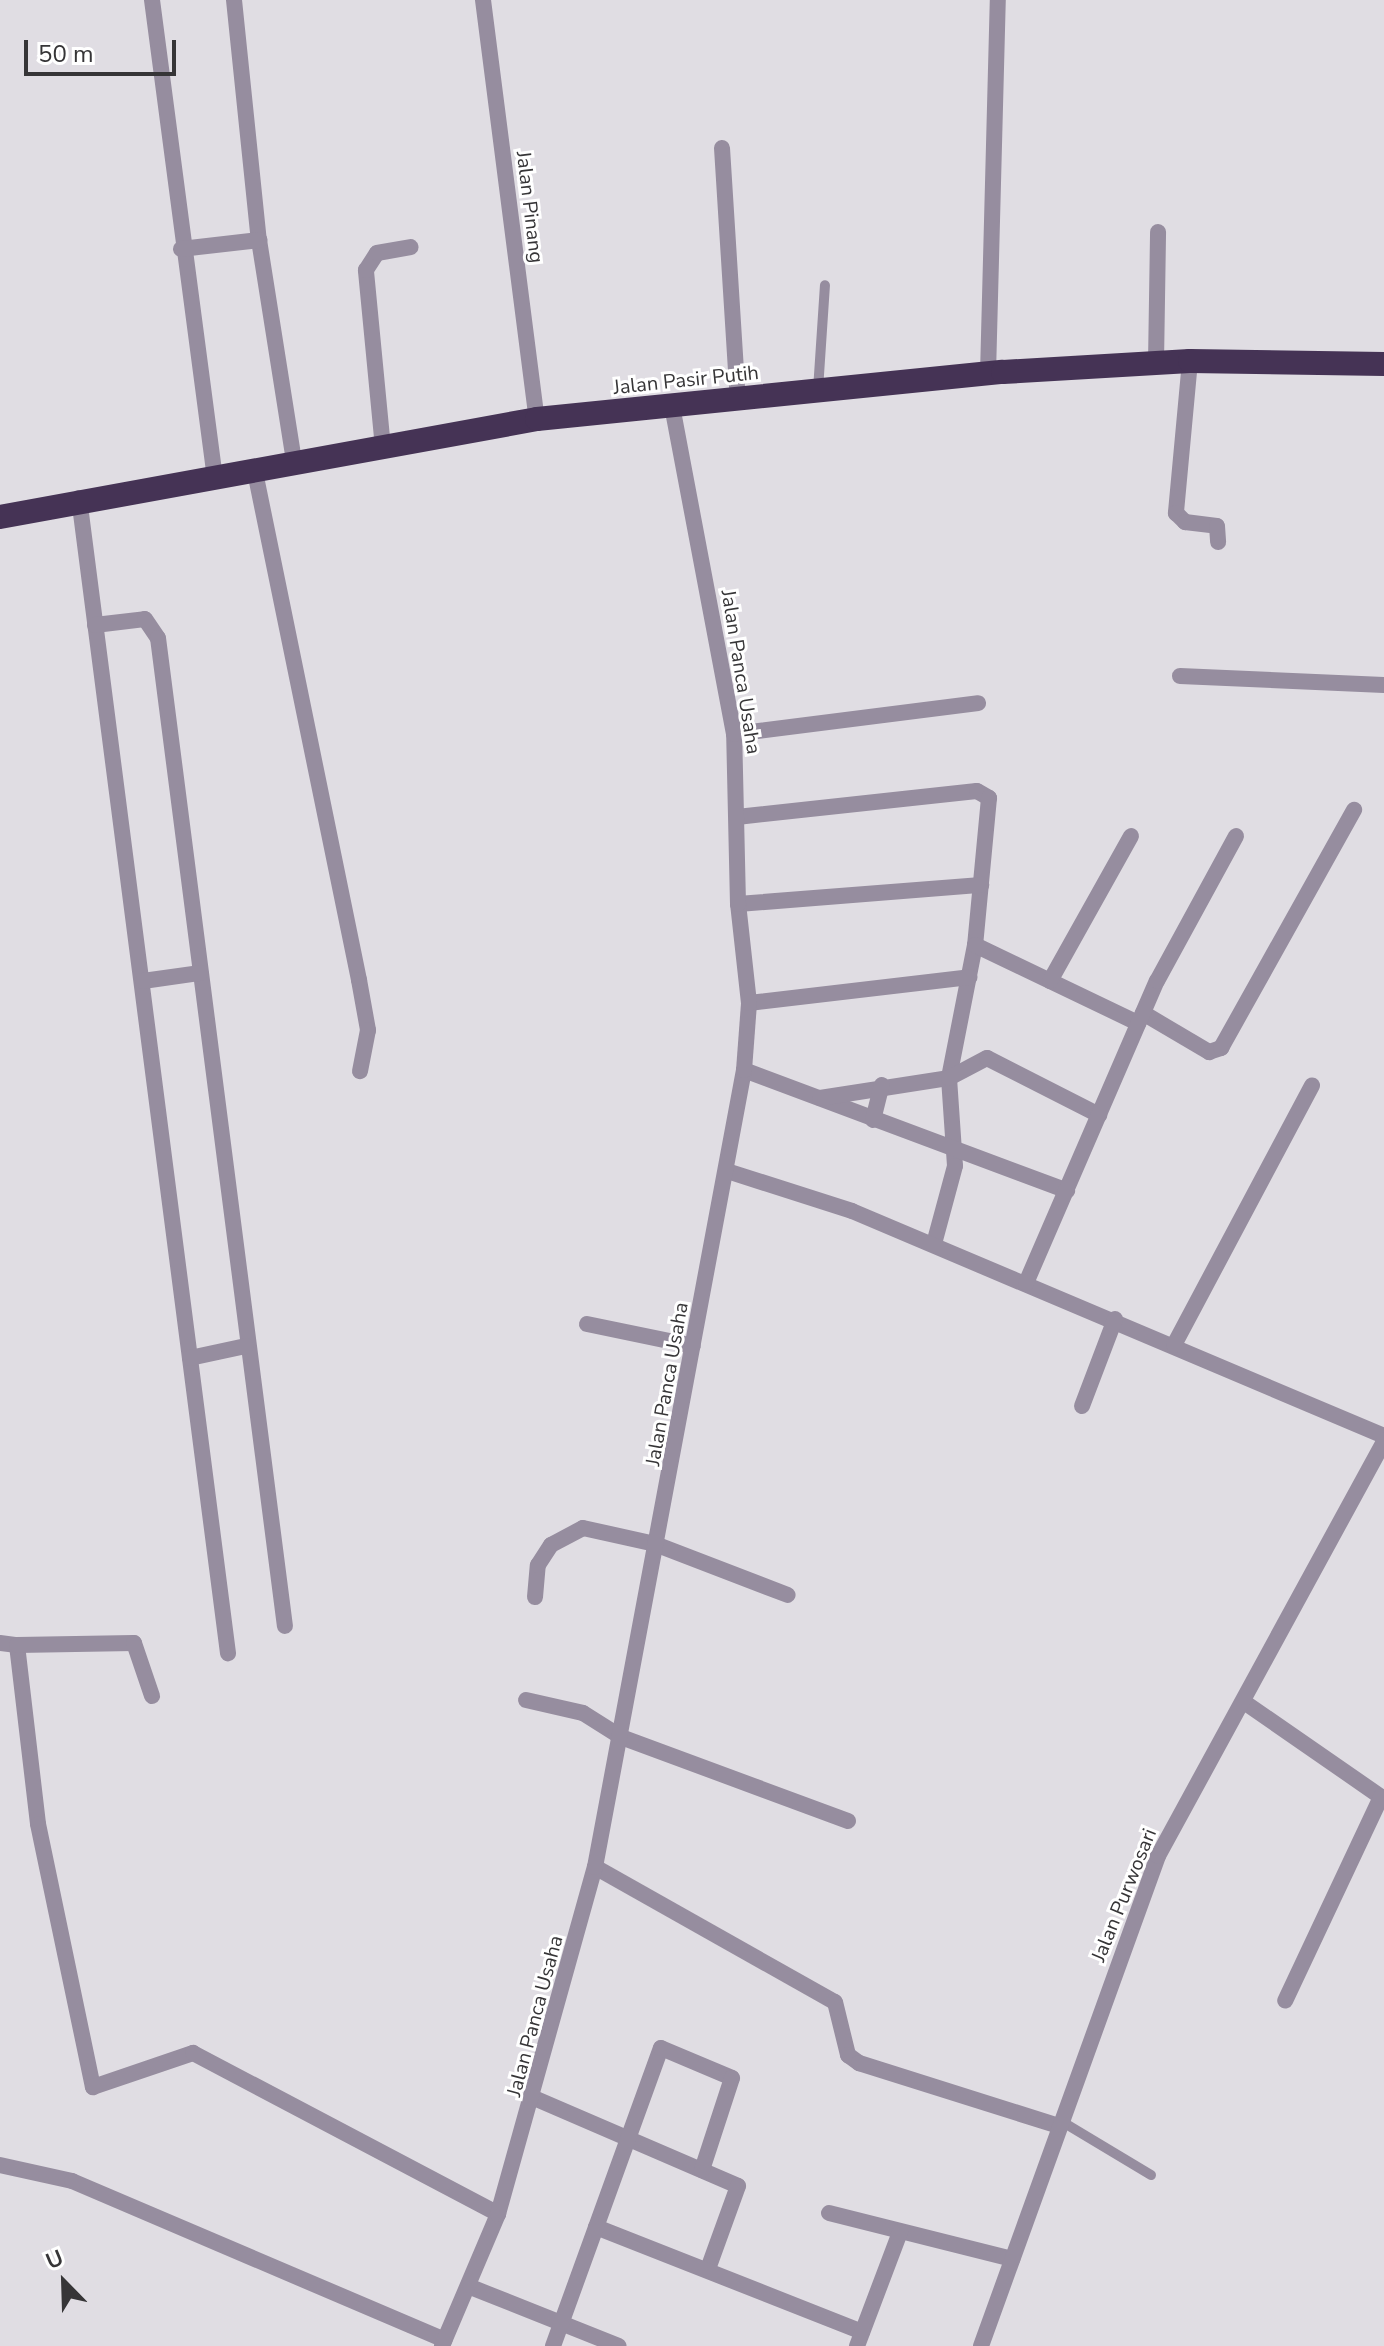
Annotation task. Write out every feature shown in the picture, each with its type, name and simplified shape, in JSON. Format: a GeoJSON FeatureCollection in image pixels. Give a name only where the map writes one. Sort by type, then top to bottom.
{"type":"FeatureCollection","features":[{"type":"Feature","properties":{"kind":"highway","name":"Jalan Pasir Putih"},"geometry":{"type":"LineString","coordinates":[[0,517],[79,498],[383,448],[537,419],[988,374],[1156,363],[1384,364]]}},
{"type":"Feature","properties":{"kind":"street"},"geometry":{"type":"LineString","coordinates":[[152,0],[181,249],[214,474]]}},
{"type":"Feature","properties":{"kind":"street"},"geometry":{"type":"LineString","coordinates":[[234,0],[259,240],[294,461]]}},
{"type":"Feature","properties":{"kind":"street","name":"Jalan Pinang"},"geometry":{"type":"LineString","coordinates":[[483,0],[537,419]]}},
{"type":"Feature","properties":{"kind":"street"},"geometry":{"type":"LineString","coordinates":[[988,374],[998,0]]}},
{"type":"Feature","properties":{"kind":"street"},"geometry":{"type":"LineString","coordinates":[[722,148],[738,399]]}},
{"type":"Feature","properties":{"kind":"street"},"geometry":{"type":"LineString","coordinates":[[1156,363],[1158,232]]}},
{"type":"Feature","properties":{"kind":"street"},"geometry":{"type":"LineString","coordinates":[[181,249],[259,240]]}},
{"type":"Feature","properties":{"kind":"street"},"geometry":{"type":"LineString","coordinates":[[383,448],[366,270],[377,253],[410,247]]}},
{"type":"Feature","properties":{"kind":"street"},"geometry":{"type":"LineString","coordinates":[[1190,361],[1176,513],[1185,522],[1217,526],[1218,542]]}},
{"type":"Feature","properties":{"kind":"street","name":"Jalan Panca Usaha"},"geometry":{"type":"LineString","coordinates":[[443,2343],[498,2214],[534,2098],[595,1867],[744,1070],[749,1003],[738,904],[734,734],[672,407]]}},
{"type":"Feature","properties":{"kind":"street"},"geometry":{"type":"LineString","coordinates":[[254,467],[368,1030],[360,1071]]}},
{"type":"Feature","properties":{"kind":"street"},"geometry":{"type":"LineString","coordinates":[[79,498],[228,1653]]}},
{"type":"Feature","properties":{"kind":"street"},"geometry":{"type":"LineString","coordinates":[[95,625],[145,619],[158,638],[246,1346],[285,1626]]}},
{"type":"Feature","properties":{"kind":"street"},"geometry":{"type":"LineString","coordinates":[[1180,676],[1384,685]]}},
{"type":"Feature","properties":{"kind":"street"},"geometry":{"type":"LineString","coordinates":[[734,734],[978,703]]}},
{"type":"Feature","properties":{"kind":"street"},"geometry":{"type":"LineString","coordinates":[[737,817],[983,792],[990,811],[975,945],[949,1078],[953,1145],[934,1244]]}},
{"type":"Feature","properties":{"kind":"street"},"geometry":{"type":"LineString","coordinates":[[975,945],[1050,981],[1141,1018],[1209,1052],[1221,1048],[1354,810]]}},
{"type":"Feature","properties":{"kind":"street"},"geometry":{"type":"LineString","coordinates":[[1050,981],[1131,836]]}},
{"type":"Feature","properties":{"kind":"street"},"geometry":{"type":"LineString","coordinates":[[1026,1283],[1141,1018],[1236,836]]}},
{"type":"Feature","properties":{"kind":"street"},"geometry":{"type":"LineString","coordinates":[[738,904],[981,885]]}},
{"type":"Feature","properties":{"kind":"street"},"geometry":{"type":"LineString","coordinates":[[143,981],[200,973]]}},
{"type":"Feature","properties":{"kind":"street"},"geometry":{"type":"LineString","coordinates":[[749,1003],[969,977]]}},
{"type":"Feature","properties":{"kind":"street"},"geometry":{"type":"LineString","coordinates":[[820,1098],[882,1085],[949,1078],[987,1058],[1099,1115]]}},
{"type":"Feature","properties":{"kind":"street"},"geometry":{"type":"LineString","coordinates":[[744,1070],[873,1120],[953,1145],[1067,1191]]}},
{"type":"Feature","properties":{"kind":"street"},"geometry":{"type":"LineString","coordinates":[[873,1120],[882,1085]]}},
{"type":"Feature","properties":{"kind":"street"},"geometry":{"type":"LineString","coordinates":[[1174,1345],[1312,1085]]}},
{"type":"Feature","properties":{"kind":"street"},"geometry":{"type":"LineString","coordinates":[[727,1171],[934,1244],[1115,1319],[1384,1438]]}},
{"type":"Feature","properties":{"kind":"street"},"geometry":{"type":"LineString","coordinates":[[1082,1406],[1115,1319]]}},
{"type":"Feature","properties":{"kind":"street"},"geometry":{"type":"LineString","coordinates":[[587,1324],[693,1346]]}},
{"type":"Feature","properties":{"kind":"street"},"geometry":{"type":"LineString","coordinates":[[190,1358],[246,1346]]}},
{"type":"Feature","properties":{"kind":"street","name":"Jalan Purwosari"},"geometry":{"type":"LineString","coordinates":[[981,2346],[1158,1856],[1244,1702],[1384,1438]]}},
{"type":"Feature","properties":{"kind":"street"},"geometry":{"type":"LineString","coordinates":[[535,1597],[538,1565],[568,1530],[655,1544],[788,1595]]}},
{"type":"Feature","properties":{"kind":"street"},"geometry":{"type":"LineString","coordinates":[[152,1696],[134,1643],[8,1644],[38,1824],[93,2087],[193,2053],[498,2214]]}},
{"type":"Feature","properties":{"kind":"street"},"geometry":{"type":"LineString","coordinates":[[526,1700],[583,1713],[621,1737],[848,1821]]}},
{"type":"Feature","properties":{"kind":"street"},"geometry":{"type":"LineString","coordinates":[[1244,1702],[1381,1797],[1285,2001]]}},
{"type":"Feature","properties":{"kind":"street"},"geometry":{"type":"LineString","coordinates":[[595,1867],[835,2002],[848,2055],[859,2063],[1060,2124]]}},
{"type":"Feature","properties":{"kind":"street"},"geometry":{"type":"LineString","coordinates":[[553,2346],[661,2048],[732,2078],[702,2170]]}},
{"type":"Feature","properties":{"kind":"street"},"geometry":{"type":"LineString","coordinates":[[534,2098],[738,2186],[708,2269]]}},
{"type":"Feature","properties":{"kind":"street"},"geometry":{"type":"LineString","coordinates":[[0,2165],[72,2181],[443,2343]]}},
{"type":"Feature","properties":{"kind":"street"},"geometry":{"type":"LineString","coordinates":[[829,2213],[1012,2259]]}},
{"type":"Feature","properties":{"kind":"street"},"geometry":{"type":"LineString","coordinates":[[596,2227],[708,2269],[860,2339],[900,2232]]}},
{"type":"Feature","properties":{"kind":"street"},"geometry":{"type":"LineString","coordinates":[[468,2286],[619,2346]]}},
{"type":"Feature","properties":{"kind":"lane"},"geometry":{"type":"LineString","coordinates":[[818,390],[825,285]]}},
{"type":"Feature","properties":{"kind":"lane"},"geometry":{"type":"LineString","coordinates":[[1060,2124],[1151,2175]]}}]}
